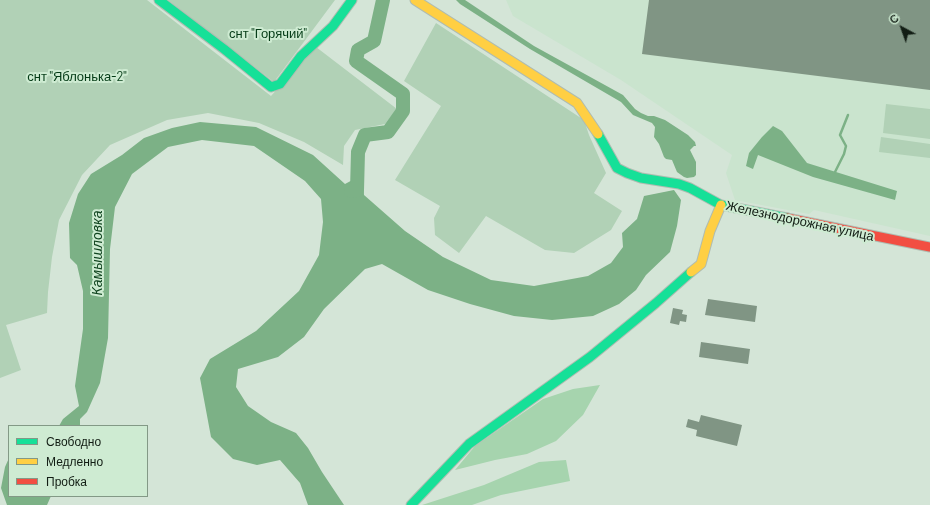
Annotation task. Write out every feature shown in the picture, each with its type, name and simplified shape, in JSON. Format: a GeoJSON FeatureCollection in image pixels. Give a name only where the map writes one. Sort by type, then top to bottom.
{"type":"FeatureCollection","features":[{"type":"Feature","properties":{"kind":"street"},"geometry":{"type":"LineString","coordinates":[[159,0],[271,86],[280,84],[301,56],[333,26],[352,0]]}},
{"type":"Feature","properties":{"kind":"street","name":"Железнодорожная улица"},"geometry":{"type":"LineString","coordinates":[[415,0],[577,103],[593,125],[617,168],[627,173],[641,178],[679,184],[690,188],[721,205],[930,247]]}},
{"type":"Feature","properties":{"kind":"street"},"geometry":{"type":"LineString","coordinates":[[411,505],[469,444],[590,357],[701,264],[710,231],[721,205]]}},
{"type":"Feature","properties":{"kind":"shaded area"},"geometry":{"type":"Polygon","coordinates":[[[506,0],[930,0],[930,236],[814,210],[809,214],[735,200],[726,173],[732,155],[621,80],[513,16],[506,0]]]}},
{"type":"Feature","properties":{"kind":"shaded area"},"geometry":{"type":"Polygon","coordinates":[[[600,385],[583,415],[556,441],[527,454],[455,470],[475,446],[543,399],[573,389],[600,385]]]}},
{"type":"Feature","properties":{"kind":"shaded area"},"geometry":{"type":"Polygon","coordinates":[[[566,460],[570,481],[501,495],[472,505],[422,505],[484,485],[539,462],[566,460]]]}},
{"type":"Feature","properties":{"kind":"green space","name":"снт \"Яблонька-2\""},"geometry":{"type":"Polygon","coordinates":[[[0,0],[147,0],[271,96],[316,47],[397,109],[385,124],[355,130],[344,146],[343,165],[304,142],[259,123],[208,113],[167,120],[110,145],[82,175],[59,220],[52,257],[47,313],[6,325],[21,370],[0,378],[0,0]]]}},
{"type":"Feature","properties":{"kind":"green space","name":"снт \"Горячий\""},"geometry":{"type":"Polygon","coordinates":[[[168,0],[335,0],[274,82],[168,0]]]}},
{"type":"Feature","properties":{"kind":"green space"},"geometry":{"type":"Polygon","coordinates":[[[436,23],[584,120],[606,173],[594,193],[622,211],[611,230],[574,253],[545,250],[486,216],[459,253],[435,235],[434,218],[440,206],[395,180],[441,106],[404,81],[436,23]]]}},
{"type":"Feature","properties":{"kind":"green space"},"geometry":{"type":"Polygon","coordinates":[[[886,104],[930,109],[930,139],[883,133],[886,104]]]}},
{"type":"Feature","properties":{"kind":"green space"},"geometry":{"type":"Polygon","coordinates":[[[881,137],[930,144],[930,158],[879,152],[881,137]]]}},
{"type":"Feature","properties":{"kind":"water"},"geometry":{"type":"Polygon","coordinates":[[[456,0],[465,0],[534,46],[623,95],[635,109],[641,113],[665,120],[688,135],[695,142],[696,146],[690,150],[696,162],[696,175],[694,177],[684,177],[677,172],[672,160],[664,157],[659,144],[654,137],[655,127],[652,123],[633,115],[621,102],[530,49],[456,0]]]}},
{"type":"Feature","properties":{"kind":"water"},"geometry":{"type":"Polygon","coordinates":[[[200,122],[256,127],[313,155],[345,184],[358,177],[363,177],[364,195],[405,231],[443,257],[491,280],[534,286],[588,276],[611,263],[623,247],[622,233],[637,219],[644,196],[674,190],[681,200],[677,226],[670,252],[646,275],[636,290],[619,304],[593,316],[552,320],[514,316],[470,304],[428,290],[382,264],[365,269],[324,309],[304,337],[278,357],[238,369],[236,387],[248,406],[271,422],[296,433],[308,448],[344,505],[308,505],[300,483],[280,460],[257,465],[233,459],[211,437],[200,378],[210,359],[256,331],[299,291],[319,255],[323,222],[321,199],[305,181],[254,146],[202,140],[168,147],[132,174],[115,207],[110,249],[108,338],[100,383],[87,412],[80,419],[80,425],[60,425],[63,419],[79,406],[75,386],[83,329],[83,291],[77,265],[70,258],[69,223],[78,194],[91,174],[122,155],[144,138],[172,128],[200,122]]]}},
{"type":"Feature","properties":{"kind":"water"},"geometry":{"type":"Polygon","coordinates":[[[773,126],[782,131],[807,163],[897,191],[895,200],[813,177],[758,155],[753,169],[746,166],[749,153],[773,126]]]}},
{"type":"Feature","properties":{"kind":"water"},"geometry":{"type":"Polygon","coordinates":[[[8,460],[8,497],[51,497],[47,505],[7,505],[1,488],[5,467],[8,460]]]}},
{"type":"Feature","properties":{"kind":"building"},"geometry":{"type":"Polygon","coordinates":[[[649,0],[930,0],[930,90],[642,54],[649,0]]]}},
{"type":"Feature","properties":{"kind":"building"},"geometry":{"type":"Polygon","coordinates":[[[708,299],[757,306],[755,322],[705,315],[708,299]]]}},
{"type":"Feature","properties":{"kind":"building"},"geometry":{"type":"Polygon","coordinates":[[[673,308],[683,310],[682,314],[687,315],[686,322],[680,321],[679,325],[670,323],[673,308]]]}},
{"type":"Feature","properties":{"kind":"building"},"geometry":{"type":"Polygon","coordinates":[[[701,342],[750,349],[748,364],[699,357],[701,342]]]}},
{"type":"Feature","properties":{"kind":"building"},"geometry":{"type":"Polygon","coordinates":[[[701,415],[742,425],[737,446],[696,436],[697,430],[686,427],[688,419],[699,422],[701,415]]]}},
{"type":"Feature","properties":{"kind":"waterway","name":"Камышловка"},"geometry":{"type":"LineString","coordinates":[[351,191],[357,190],[358,152],[365,135],[388,132],[403,111],[403,94],[356,61],[358,50],[374,41],[383,0]]}},
{"type":"Feature","properties":{"kind":"waterway"},"geometry":{"type":"LineString","coordinates":[[835,172],[844,154],[846,146],[840,135],[848,115]]}},
{"type":"Feature","properties":{"kind":"traffic: fast"},"geometry":{"type":"LineString","coordinates":[[159,0],[271,87],[280,84],[301,56],[333,26],[352,0]]}},
{"type":"Feature","properties":{"kind":"traffic: fast"},"geometry":{"type":"LineString","coordinates":[[598,134],[617,168],[627,173],[641,178],[679,184],[690,188],[721,205],[787,218]]}},
{"type":"Feature","properties":{"kind":"traffic: fast"},"geometry":{"type":"LineString","coordinates":[[411,505],[469,444],[590,357],[691,272]]}},
{"type":"Feature","properties":{"kind":"traffic: slow"},"geometry":{"type":"LineString","coordinates":[[415,0],[577,103],[598,134]]}},
{"type":"Feature","properties":{"kind":"traffic: slow"},"geometry":{"type":"LineString","coordinates":[[691,272],[701,264],[710,231],[721,205]]}},
{"type":"Feature","properties":{"kind":"traffic: jam"},"geometry":{"type":"LineString","coordinates":[[787,218],[930,247]]}}]}
